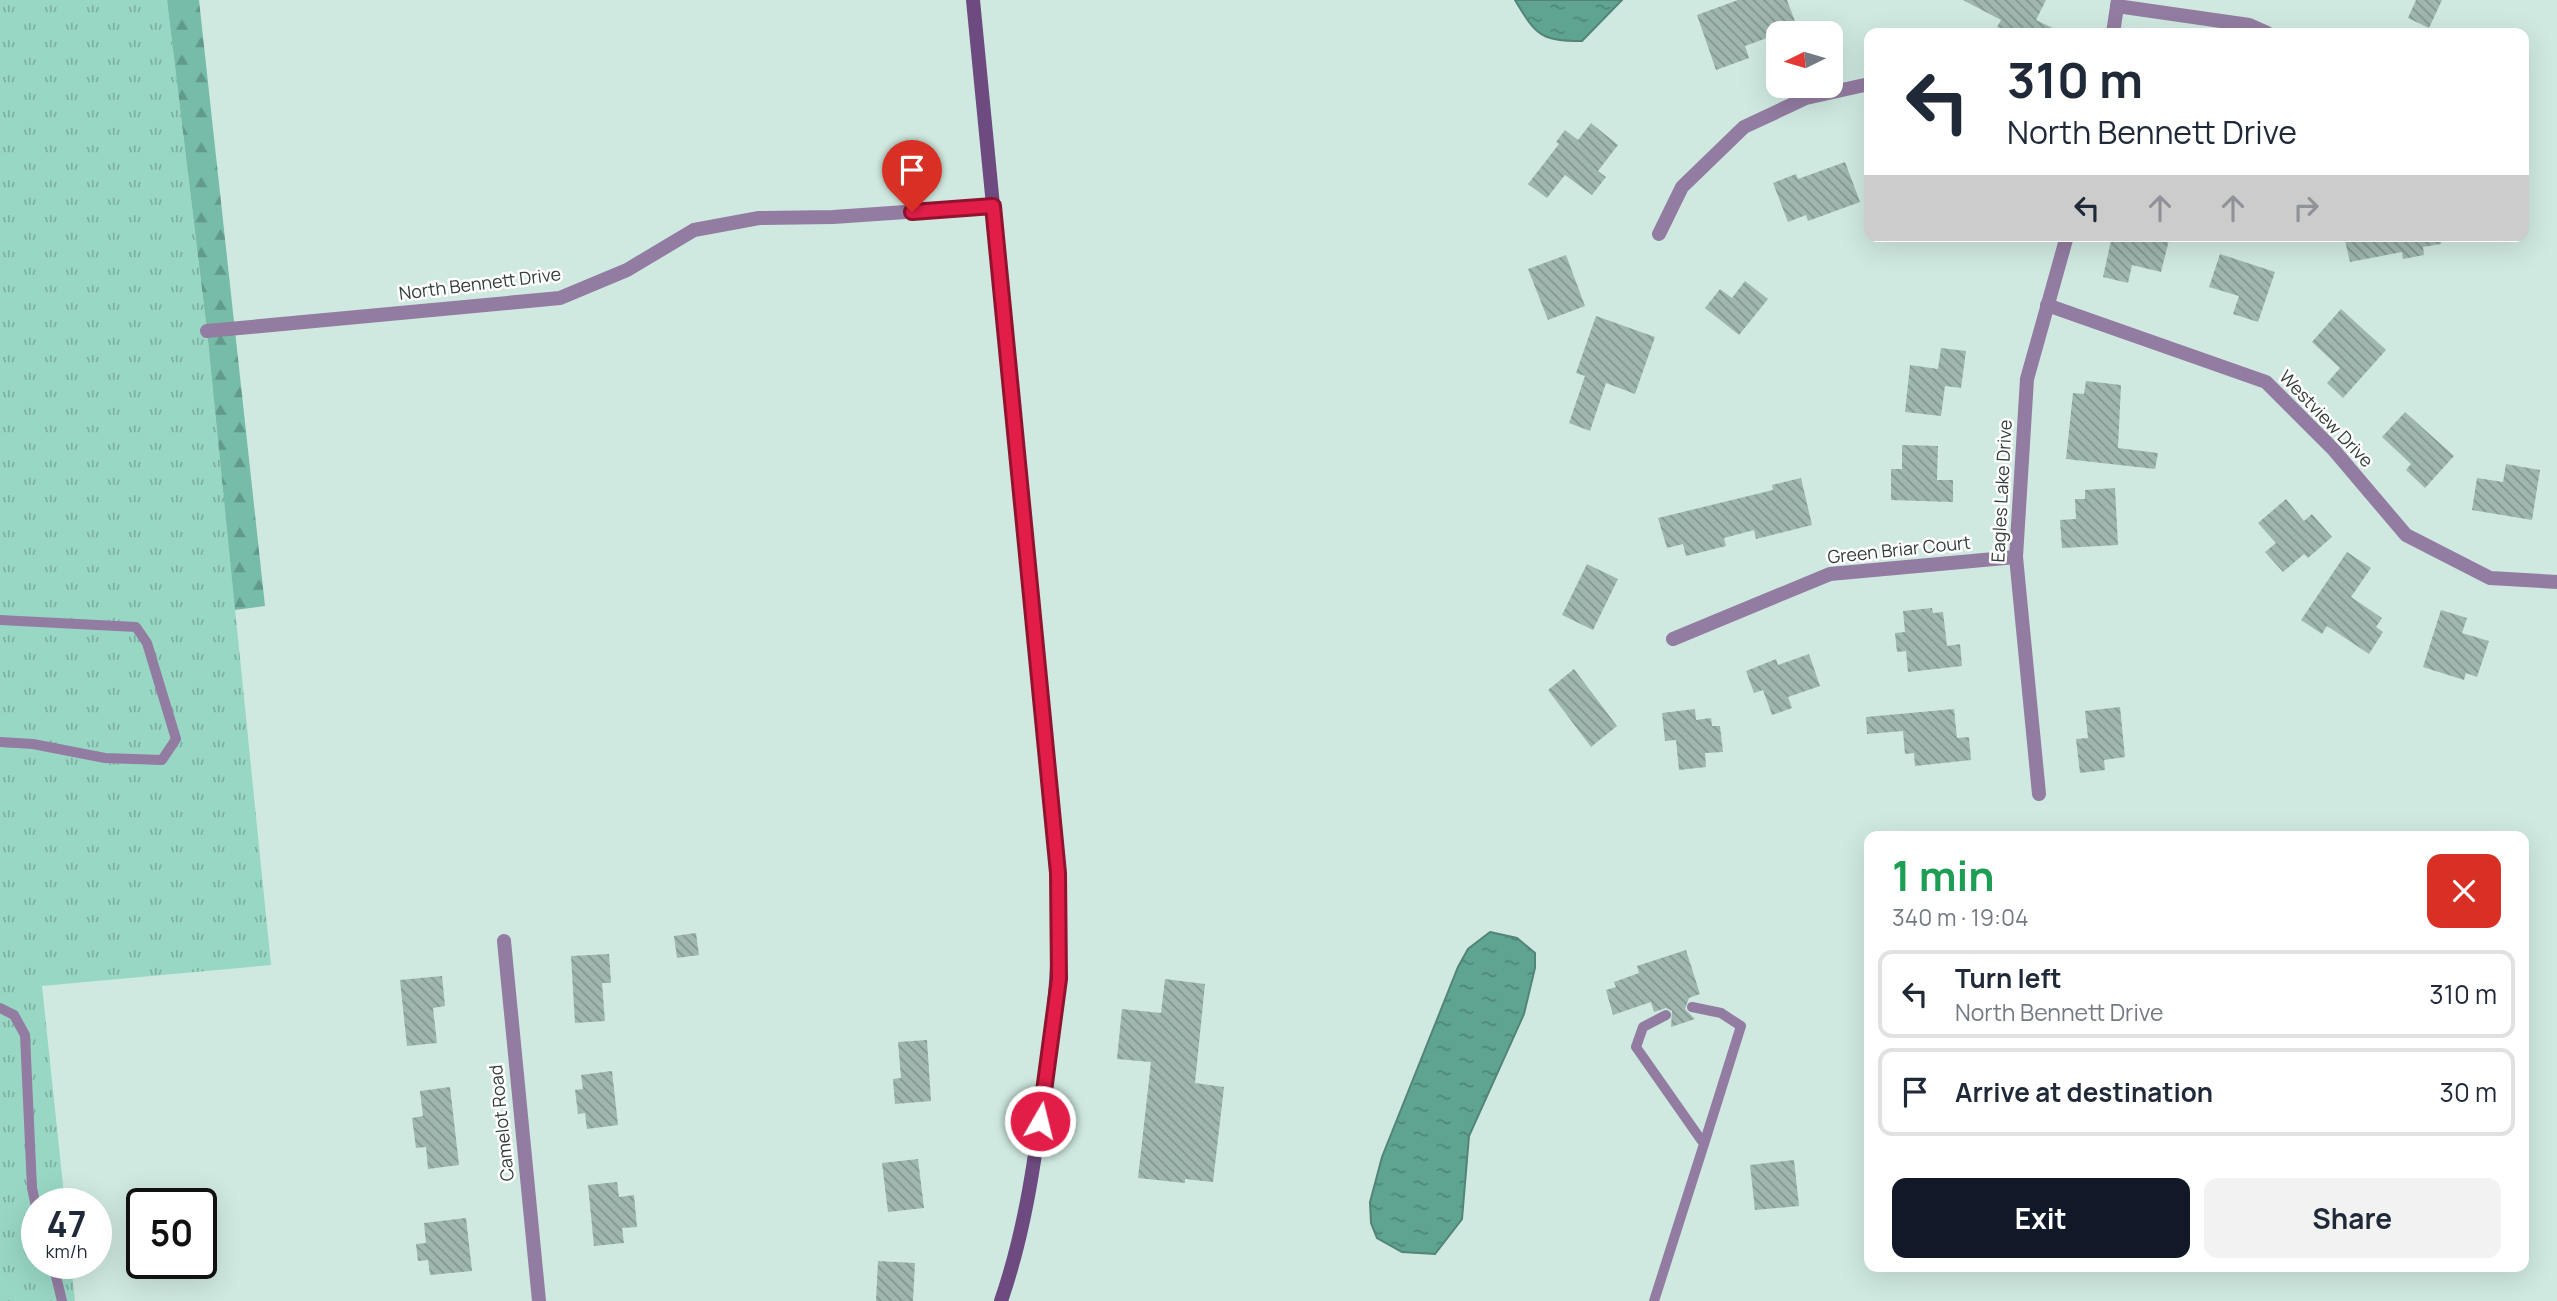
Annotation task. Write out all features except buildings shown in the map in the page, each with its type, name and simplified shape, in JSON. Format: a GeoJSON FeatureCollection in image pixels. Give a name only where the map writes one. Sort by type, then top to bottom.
{"type":"FeatureCollection","features":[{"type":"Feature","properties":{"kind":"main road"},"geometry":{"type":"LineString","coordinates":[[973,0],[1058,873],[1060,933],[1059,979],[1030,1199],[1001,1301]]}},
{"type":"Feature","properties":{"kind":"street"},"geometry":{"type":"LineString","coordinates":[[2114,28],[2117,3],[2256,28]]}},
{"type":"Feature","properties":{"kind":"street"},"geometry":{"type":"LineString","coordinates":[[1659,234],[1682,187],[1744,128],[1806,98],[1864,85]]}},
{"type":"Feature","properties":{"kind":"street","name":"North Bennett Drive"},"geometry":{"type":"LineString","coordinates":[[207,331],[560,298],[627,270],[694,230],[759,218],[833,218],[993,206]]}},
{"type":"Feature","properties":{"kind":"street","name":"Eagles Lake Drive"},"geometry":{"type":"LineString","coordinates":[[2039,794],[2016,557],[2027,379],[2065,242]]}},
{"type":"Feature","properties":{"kind":"street","name":"Westview Drive"},"geometry":{"type":"LineString","coordinates":[[2047,304],[2266,382],[2333,449],[2406,535],[2490,578],[2557,582]]}},
{"type":"Feature","properties":{"kind":"street","name":"Green Briar Court"},"geometry":{"type":"LineString","coordinates":[[1673,639],[1830,574],[2016,557]]}},
{"type":"Feature","properties":{"kind":"street","name":"Camelot Road"},"geometry":{"type":"LineString","coordinates":[[504,941],[539,1301]]}},
{"type":"Feature","properties":{"kind":"lane"},"geometry":{"type":"LineString","coordinates":[[0,620],[136,627],[147,643],[176,739],[162,760],[105,758],[33,744],[0,742]]}},
{"type":"Feature","properties":{"kind":"lane"},"geometry":{"type":"LineString","coordinates":[[1654,1301],[1741,1026],[1721,1013],[1692,1007]]}},
{"type":"Feature","properties":{"kind":"lane"},"geometry":{"type":"LineString","coordinates":[[0,1008],[14,1015],[25,1035],[32,1188]]}},
{"type":"Feature","properties":{"kind":"lane"},"geometry":{"type":"LineString","coordinates":[[1666,1015],[1643,1027],[1636,1047],[1704,1144]]}},
{"type":"Feature","properties":{"kind":"lane"},"geometry":{"type":"LineString","coordinates":[[57,1279],[62,1301]]}},
{"type":"Feature","properties":{"kind":"green space"},"geometry":{"type":"Polygon","coordinates":[[[0,0],[167,0],[207,331],[271,965],[42,986],[63,1188],[21,1188],[21,1279],[73,1279],[75,1301],[0,1301],[0,0]]]}},
{"type":"Feature","properties":{"kind":"green space"},"geometry":{"type":"Polygon","coordinates":[[[167,0],[199,0],[265,606],[235,610],[207,331],[167,0]]]}},
{"type":"Feature","properties":{"kind":"water"},"geometry":{"type":"Polygon","coordinates":[[[1515,0],[1622,0],[1582,41],[1557,40],[1541,34],[1528,21],[1515,0]]]}},
{"type":"Feature","properties":{"kind":"water"},"geometry":{"type":"Polygon","coordinates":[[[1490,932],[1517,938],[1535,953],[1535,968],[1524,1014],[1469,1136],[1462,1219],[1435,1254],[1402,1252],[1377,1238],[1371,1223],[1370,1202],[1382,1157],[1458,967],[1468,949],[1490,932]]]}},
{"type":"Feature","properties":{"kind":"route"},"geometry":{"type":"LineString","coordinates":[[912,212],[993,206],[1058,873],[1059,979],[1040,1121]]}}]}
